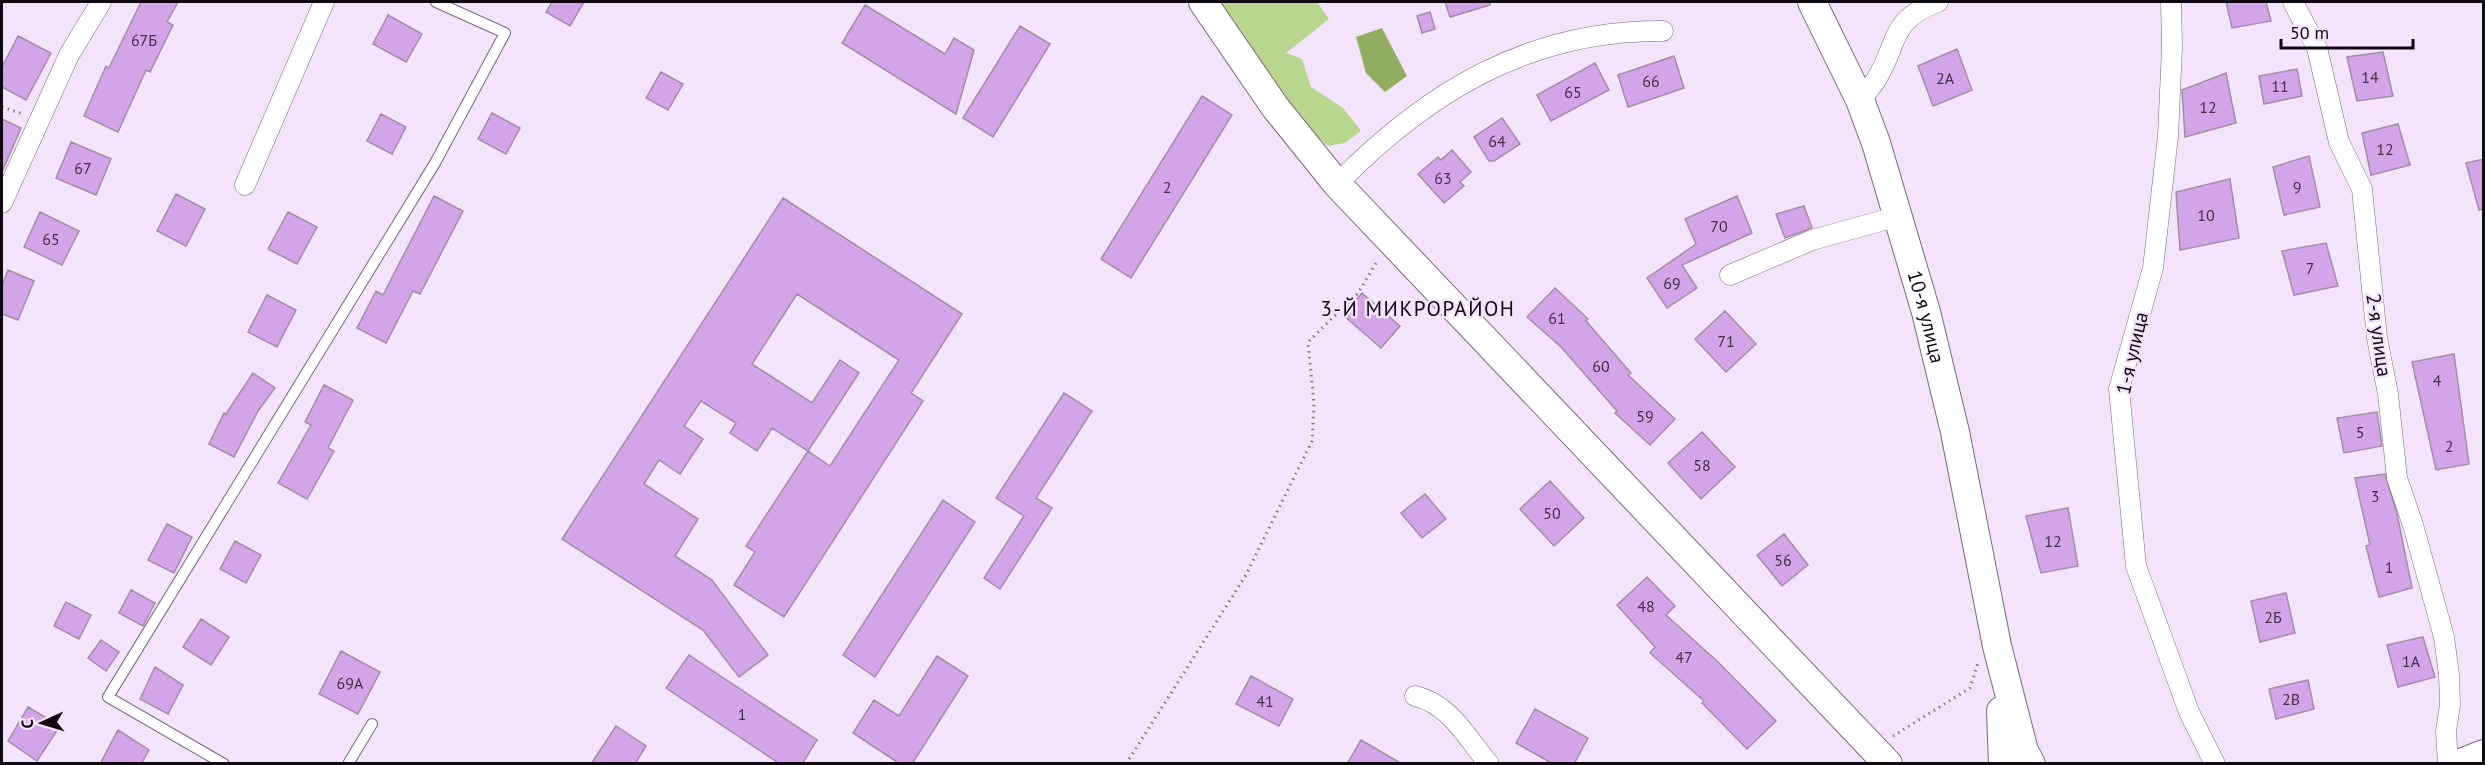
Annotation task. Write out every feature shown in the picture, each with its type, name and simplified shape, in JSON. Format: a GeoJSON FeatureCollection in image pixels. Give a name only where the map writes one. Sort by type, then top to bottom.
{"type":"FeatureCollection","features":[{"type":"Feature","properties":{"kind":"street"},"geometry":{"type":"LineString","coordinates":[[2,203],[69,55],[101,2]]}},
{"type":"Feature","properties":{"kind":"street"},"geometry":{"type":"LineString","coordinates":[[245,185],[324,2]]}},
{"type":"Feature","properties":{"kind":"street"},"geometry":{"type":"LineString","coordinates":[[1203,2],[1275,107],[1337,184],[1879,758]]}},
{"type":"Feature","properties":{"kind":"street","name":"10-я улица"},"geometry":{"type":"LineString","coordinates":[[1812,2],[1860,100],[1899,216],[1955,432],[1997,646],[2024,751],[2031,764]]}},
{"type":"Feature","properties":{"kind":"street"},"geometry":{"type":"LineString","coordinates":[[1860,100],[1878,78],[1890,45],[1901,26],[1912,15],[1938,2]]}},
{"type":"Feature","properties":{"kind":"street","name":"1-я улица"},"geometry":{"type":"LineString","coordinates":[[2171,2],[2172,47],[2168,136],[2153,268],[2119,389],[2136,566],[2189,712],[2215,764]]}},
{"type":"Feature","properties":{"kind":"street","name":"2-я улица"},"geometry":{"type":"LineString","coordinates":[[2293,2],[2317,48],[2339,142],[2362,189],[2377,338],[2388,394],[2397,478],[2413,525],[2444,637],[2450,705],[2446,731],[2448,764]]}},
{"type":"Feature","properties":{"kind":"street"},"geometry":{"type":"LineString","coordinates":[[1337,184],[1363,157],[1419,110],[1486,71],[1551,44],[1626,31],[1664,31]]}},
{"type":"Feature","properties":{"kind":"street"},"geometry":{"type":"LineString","coordinates":[[1730,275],[1812,240],[1899,216]]}},
{"type":"Feature","properties":{"kind":"street","name":"10-я улица"},"geometry":{"type":"LineString","coordinates":[[1997,646],[2003,764]]}},
{"type":"Feature","properties":{"kind":"street"},"geometry":{"type":"LineString","coordinates":[[1415,696],[1435,703],[1449,714],[1489,764]]}},
{"type":"Feature","properties":{"kind":"street"},"geometry":{"type":"LineString","coordinates":[[2458,764],[2484,754]]}},
{"type":"Feature","properties":{"kind":"lane"},"geometry":{"type":"LineString","coordinates":[[224,764],[108,697],[435,163],[505,33],[436,2]]}},
{"type":"Feature","properties":{"kind":"lane"},"geometry":{"type":"LineString","coordinates":[[348,764],[372,724]]}},
{"type":"Feature","properties":{"kind":"path"},"geometry":{"type":"LineString","coordinates":[[1126,764],[1246,575],[1312,441],[1314,404],[1308,342],[1358,293],[1379,260],[1373,254]]}},
{"type":"Feature","properties":{"kind":"path"},"geometry":{"type":"LineString","coordinates":[[1879,758],[1892,737],[1970,688],[1982,649],[1997,646]]}},
{"type":"Feature","properties":{"kind":"shaded area"},"geometry":{"type":"Polygon","coordinates":[[[1216,2],[1317,2],[1329,19],[1286,53],[1302,59],[1311,87],[1343,108],[1361,131],[1345,143],[1328,146],[1293,118],[1216,2]]]}},
{"type":"Feature","properties":{"kind":"shaded area"},"geometry":{"type":"Polygon","coordinates":[[[1382,28],[1407,76],[1385,92],[1366,73],[1356,37],[1382,28]]]}},
{"type":"Feature","properties":{"kind":"building"},"geometry":{"type":"Polygon","coordinates":[[[141,2],[178,2],[167,22],[173,25],[150,72],[146,70],[118,132],[84,116],[106,66],[109,68],[141,2]]]}},
{"type":"Feature","properties":{"kind":"building"},"geometry":{"type":"Polygon","coordinates":[[[552,2],[584,2],[570,26],[546,12],[552,2]]]}},
{"type":"Feature","properties":{"kind":"building"},"geometry":{"type":"Polygon","coordinates":[[[1445,2],[1490,2],[1490,5],[1450,17],[1445,2]]]}},
{"type":"Feature","properties":{"kind":"building"},"geometry":{"type":"Polygon","coordinates":[[[2226,2],[2266,2],[2271,21],[2232,28],[2226,2]]]}},
{"type":"Feature","properties":{"kind":"building"},"geometry":{"type":"Polygon","coordinates":[[[865,5],[945,54],[954,38],[974,50],[956,114],[842,43],[865,5]]]}},
{"type":"Feature","properties":{"kind":"building"},"geometry":{"type":"Polygon","coordinates":[[[1430,12],[1435,29],[1422,33],[1417,16],[1430,12]]]}},
{"type":"Feature","properties":{"kind":"building"},"geometry":{"type":"Polygon","coordinates":[[[388,15],[422,34],[406,62],[373,44],[388,15]]]}},
{"type":"Feature","properties":{"kind":"building"},"geometry":{"type":"Polygon","coordinates":[[[1020,26],[1050,44],[993,137],[963,118],[1020,26]]]}},
{"type":"Feature","properties":{"kind":"building"},"geometry":{"type":"Polygon","coordinates":[[[18,36],[51,53],[26,100],[2,87],[2,67],[18,36]]]}},
{"type":"Feature","properties":{"kind":"building"},"geometry":{"type":"Polygon","coordinates":[[[1957,49],[1972,90],[1933,106],[1918,66],[1957,49]]]}},
{"type":"Feature","properties":{"kind":"building"},"geometry":{"type":"Polygon","coordinates":[[[2383,52],[2393,96],[2357,101],[2347,57],[2383,52]]]}},
{"type":"Feature","properties":{"kind":"building"},"geometry":{"type":"Polygon","coordinates":[[[1674,56],[1684,88],[1628,107],[1618,75],[1674,56]]]}},
{"type":"Feature","properties":{"kind":"building"},"geometry":{"type":"Polygon","coordinates":[[[1595,63],[1609,90],[1551,121],[1537,95],[1595,63]]]}},
{"type":"Feature","properties":{"kind":"building"},"geometry":{"type":"Polygon","coordinates":[[[2297,69],[2302,96],[2264,104],[2259,76],[2297,69]]]}},
{"type":"Feature","properties":{"kind":"building"},"geometry":{"type":"Polygon","coordinates":[[[661,72],[683,84],[668,110],[646,98],[661,72]]]}},
{"type":"Feature","properties":{"kind":"building"},"geometry":{"type":"Polygon","coordinates":[[[2226,73],[2236,123],[2185,137],[2182,90],[2226,73]]]}},
{"type":"Feature","properties":{"kind":"building"},"geometry":{"type":"Polygon","coordinates":[[[1202,96],[1232,115],[1131,278],[1101,259],[1202,96]]]}},
{"type":"Feature","properties":{"kind":"building"},"geometry":{"type":"Polygon","coordinates":[[[492,113],[520,128],[506,154],[478,139],[492,113]]]}},
{"type":"Feature","properties":{"kind":"building"},"geometry":{"type":"Polygon","coordinates":[[[381,114],[406,127],[392,154],[367,141],[381,114]]]}},
{"type":"Feature","properties":{"kind":"building"},"geometry":{"type":"Polygon","coordinates":[[[1502,118],[1520,144],[1494,161],[1489,161],[1474,137],[1502,118]]]}},
{"type":"Feature","properties":{"kind":"building"},"geometry":{"type":"Polygon","coordinates":[[[2,119],[21,128],[2,172],[2,119]]]}},
{"type":"Feature","properties":{"kind":"building"},"geometry":{"type":"Polygon","coordinates":[[[2398,124],[2410,165],[2371,175],[2362,133],[2398,124]]]}},
{"type":"Feature","properties":{"kind":"building"},"geometry":{"type":"Polygon","coordinates":[[[71,142],[111,159],[96,195],[56,178],[71,142]]]}},
{"type":"Feature","properties":{"kind":"building"},"geometry":{"type":"Polygon","coordinates":[[[1452,150],[1471,172],[1460,182],[1464,186],[1444,203],[1418,174],[1438,157],[1441,160],[1452,150]]]}},
{"type":"Feature","properties":{"kind":"building"},"geometry":{"type":"Polygon","coordinates":[[[2309,156],[2320,207],[2284,215],[2273,167],[2309,156]]]}},
{"type":"Feature","properties":{"kind":"building"},"geometry":{"type":"Polygon","coordinates":[[[2484,159],[2484,209],[2479,210],[2466,163],[2484,159]]]}},
{"type":"Feature","properties":{"kind":"building"},"geometry":{"type":"Polygon","coordinates":[[[2230,179],[2239,238],[2180,250],[2176,192],[2230,179]]]}},
{"type":"Feature","properties":{"kind":"building"},"geometry":{"type":"Polygon","coordinates":[[[176,194],[205,209],[186,246],[157,231],[176,194]]]}},
{"type":"Feature","properties":{"kind":"building"},"geometry":{"type":"Polygon","coordinates":[[[434,196],[463,211],[420,294],[413,291],[386,343],[357,328],[376,291],[383,295],[434,196]]]}},
{"type":"Feature","properties":{"kind":"building"},"geometry":{"type":"Polygon","coordinates":[[[1737,196],[1752,233],[1682,265],[1697,288],[1667,308],[1647,278],[1696,244],[1685,219],[1737,196]]]}},
{"type":"Feature","properties":{"kind":"building"},"geometry":{"type":"Polygon","coordinates":[[[783,198],[962,314],[911,393],[923,401],[784,617],[734,585],[755,552],[746,546],[808,451],[772,428],[757,451],[730,433],[736,423],[701,401],[684,426],[703,439],[680,474],[659,460],[644,484],[698,519],[675,556],[712,580],[768,655],[739,677],[703,630],[562,539],[783,198]],[[797,294],[752,364],[812,403],[840,360],[859,373],[808,451],[830,466],[899,360],[797,294]]]}},
{"type":"Feature","properties":{"kind":"building"},"geometry":{"type":"Polygon","coordinates":[[[1804,206],[1812,228],[1785,238],[1776,214],[1804,206]]]}},
{"type":"Feature","properties":{"kind":"building"},"geometry":{"type":"Polygon","coordinates":[[[40,212],[79,231],[62,265],[24,247],[40,212]]]}},
{"type":"Feature","properties":{"kind":"building"},"geometry":{"type":"Polygon","coordinates":[[[288,212],[317,227],[297,264],[268,249],[288,212]]]}},
{"type":"Feature","properties":{"kind":"building"},"geometry":{"type":"Polygon","coordinates":[[[2326,243],[2338,286],[2294,295],[2282,251],[2326,243]]]}},
{"type":"Feature","properties":{"kind":"building"},"geometry":{"type":"Polygon","coordinates":[[[8,270],[34,281],[18,320],[2,314],[2,286],[8,270]]]}},
{"type":"Feature","properties":{"kind":"building"},"geometry":{"type":"Polygon","coordinates":[[[1555,288],[1588,319],[1586,321],[1631,373],[1628,375],[1675,419],[1650,445],[1615,413],[1617,411],[1561,347],[1527,317],[1555,288]]]}},
{"type":"Feature","properties":{"kind":"building"},"geometry":{"type":"Polygon","coordinates":[[[1362,293],[1400,326],[1381,348],[1343,315],[1362,293]]]}},
{"type":"Feature","properties":{"kind":"building"},"geometry":{"type":"Polygon","coordinates":[[[267,295],[296,310],[277,347],[248,332],[267,295]]]}},
{"type":"Feature","properties":{"kind":"building"},"geometry":{"type":"Polygon","coordinates":[[[1725,311],[1756,344],[1726,372],[1695,339],[1725,311]]]}},
{"type":"Feature","properties":{"kind":"building"},"geometry":{"type":"Polygon","coordinates":[[[2454,354],[2469,464],[2436,470],[2412,362],[2454,354]]]}},
{"type":"Feature","properties":{"kind":"building"},"geometry":{"type":"Polygon","coordinates":[[[253,373],[275,388],[258,411],[234,457],[209,444],[224,413],[226,414],[253,373]]]}},
{"type":"Feature","properties":{"kind":"building"},"geometry":{"type":"Polygon","coordinates":[[[324,385],[353,400],[328,448],[334,451],[307,499],[278,483],[311,425],[305,422],[324,385]]]}},
{"type":"Feature","properties":{"kind":"building"},"geometry":{"type":"Polygon","coordinates":[[[1064,393],[1092,411],[1036,498],[1052,508],[1000,589],[984,578],[1024,516],[996,498],[1064,393]]]}},
{"type":"Feature","properties":{"kind":"building"},"geometry":{"type":"Polygon","coordinates":[[[2377,412],[2382,446],[2344,453],[2337,418],[2377,412]]]}},
{"type":"Feature","properties":{"kind":"building"},"geometry":{"type":"Polygon","coordinates":[[[1702,432],[1735,467],[1701,499],[1668,463],[1702,432]]]}},
{"type":"Feature","properties":{"kind":"building"},"geometry":{"type":"Polygon","coordinates":[[[2385,474],[2397,514],[2412,588],[2379,597],[2366,546],[2370,545],[2355,478],[2385,474]]]}},
{"type":"Feature","properties":{"kind":"building"},"geometry":{"type":"Polygon","coordinates":[[[1550,481],[1584,518],[1554,546],[1520,509],[1550,481]]]}},
{"type":"Feature","properties":{"kind":"building"},"geometry":{"type":"Polygon","coordinates":[[[1425,494],[1446,519],[1422,538],[1401,513],[1425,494]]]}},
{"type":"Feature","properties":{"kind":"building"},"geometry":{"type":"Polygon","coordinates":[[[943,500],[975,522],[875,677],[843,655],[943,500]]]}},
{"type":"Feature","properties":{"kind":"building"},"geometry":{"type":"Polygon","coordinates":[[[2068,508],[2078,566],[2041,573],[2026,516],[2068,508]]]}},
{"type":"Feature","properties":{"kind":"building"},"geometry":{"type":"Polygon","coordinates":[[[167,524],[192,537],[174,573],[148,560],[167,524]]]}},
{"type":"Feature","properties":{"kind":"building"},"geometry":{"type":"Polygon","coordinates":[[[1784,534],[1808,565],[1782,586],[1757,555],[1784,534]]]}},
{"type":"Feature","properties":{"kind":"building"},"geometry":{"type":"Polygon","coordinates":[[[235,541],[261,555],[246,583],[220,569],[235,541]]]}},
{"type":"Feature","properties":{"kind":"building"},"geometry":{"type":"Polygon","coordinates":[[[1647,577],[1675,606],[1666,615],[1718,662],[1776,721],[1747,749],[1702,703],[1704,701],[1650,653],[1655,647],[1617,605],[1647,577]]]}},
{"type":"Feature","properties":{"kind":"building"},"geometry":{"type":"Polygon","coordinates":[[[131,590],[155,603],[143,626],[119,613],[131,590]]]}},
{"type":"Feature","properties":{"kind":"building"},"geometry":{"type":"Polygon","coordinates":[[[2286,593],[2295,633],[2260,642],[2251,601],[2286,593]]]}},
{"type":"Feature","properties":{"kind":"building"},"geometry":{"type":"Polygon","coordinates":[[[66,602],[91,615],[79,639],[54,626],[66,602]]]}},
{"type":"Feature","properties":{"kind":"building"},"geometry":{"type":"Polygon","coordinates":[[[201,619],[229,637],[211,665],[183,647],[201,619]]]}},
{"type":"Feature","properties":{"kind":"building"},"geometry":{"type":"Polygon","coordinates":[[[2423,637],[2435,677],[2398,687],[2387,645],[2423,637]]]}},
{"type":"Feature","properties":{"kind":"building"},"geometry":{"type":"Polygon","coordinates":[[[101,640],[119,652],[106,671],[88,658],[101,640]]]}},
{"type":"Feature","properties":{"kind":"building"},"geometry":{"type":"Polygon","coordinates":[[[341,651],[380,672],[358,714],[319,694],[341,651]]]}},
{"type":"Feature","properties":{"kind":"building"},"geometry":{"type":"Polygon","coordinates":[[[689,655],[817,740],[802,764],[780,764],[666,688],[689,655]]]}},
{"type":"Feature","properties":{"kind":"building"},"geometry":{"type":"Polygon","coordinates":[[[937,656],[968,676],[912,764],[900,764],[853,733],[874,700],[899,716],[937,656]]]}},
{"type":"Feature","properties":{"kind":"building"},"geometry":{"type":"Polygon","coordinates":[[[155,667],[183,685],[168,714],[140,699],[155,667]]]}},
{"type":"Feature","properties":{"kind":"building"},"geometry":{"type":"Polygon","coordinates":[[[1251,676],[1293,699],[1279,726],[1236,704],[1251,676]]]}},
{"type":"Feature","properties":{"kind":"building"},"geometry":{"type":"Polygon","coordinates":[[[2308,680],[2314,709],[2276,719],[2269,689],[2308,680]]]}},
{"type":"Feature","properties":{"kind":"building"},"geometry":{"type":"Polygon","coordinates":[[[28,707],[60,726],[37,761],[8,741],[28,707]]]}},
{"type":"Feature","properties":{"kind":"building"},"geometry":{"type":"Polygon","coordinates":[[[1535,709],[1588,738],[1574,764],[1553,764],[1516,743],[1535,709]]]}},
{"type":"Feature","properties":{"kind":"building"},"geometry":{"type":"Polygon","coordinates":[[[616,726],[646,746],[635,764],[591,764],[616,726]]]}},
{"type":"Feature","properties":{"kind":"building"},"geometry":{"type":"Polygon","coordinates":[[[118,730],[149,750],[141,764],[100,764],[118,730]]]}},
{"type":"Feature","properties":{"kind":"building"},"geometry":{"type":"Polygon","coordinates":[[[1361,740],[1402,764],[1347,764],[1361,740]]]}},
{"type":"Feature","properties":{"kind":"district","name":"3-Й МИКРОРАЙОН"},"geometry":{"type":"Point","coordinates":[1418,308]}}]}
